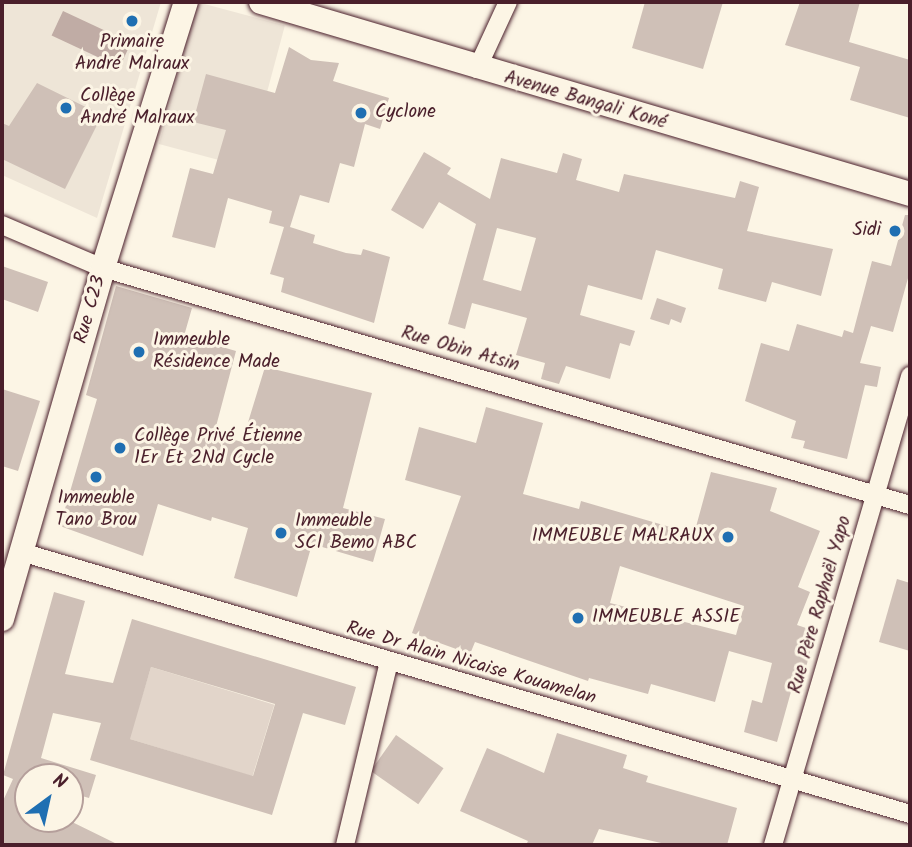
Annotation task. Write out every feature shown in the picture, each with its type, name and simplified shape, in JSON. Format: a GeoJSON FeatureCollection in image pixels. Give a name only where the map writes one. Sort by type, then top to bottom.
{"type":"FeatureCollection","features":[{"type":"Feature","properties":{"kind":"street","name":"Rue C23"},"geometry":{"type":"LineString","coordinates":[[2,619],[103,268],[187,2]]}},
{"type":"Feature","properties":{"kind":"street","name":"Avenue Bangali Koné"},"geometry":{"type":"LineString","coordinates":[[261,2],[288,7],[477,69],[910,194]]}},
{"type":"Feature","properties":{"kind":"street"},"geometry":{"type":"LineString","coordinates":[[477,69],[508,2]]}},
{"type":"Feature","properties":{"kind":"street","name":"Rue Obin Atsin"},"geometry":{"type":"LineString","coordinates":[[2,225],[103,268],[910,505]]}},
{"type":"Feature","properties":{"kind":"street","name":"Rue Père Raphaël Yapo"},"geometry":{"type":"LineString","coordinates":[[773,845],[910,376]]}},
{"type":"Feature","properties":{"kind":"street","name":"Rue Dr Alain Nicaise Kouamelan"},"geometry":{"type":"LineString","coordinates":[[21,552],[910,814]]}},
{"type":"Feature","properties":{"kind":"street"},"geometry":{"type":"LineString","coordinates":[[345,845],[389,662]]}},
{"type":"Feature","properties":{"kind":"shaded area","name":"Collège André Malraux"},"geometry":{"type":"Polygon","coordinates":[[[2,2],[161,2],[97,218],[2,175],[2,2]]]}},
{"type":"Feature","properties":{"kind":"shaded area"},"geometry":{"type":"Polygon","coordinates":[[[197,2],[285,26],[247,168],[159,144],[197,2]]]}},
{"type":"Feature","properties":{"kind":"shaded area"},"geometry":{"type":"Polygon","coordinates":[[[63,11],[131,43],[120,67],[52,35],[63,11]]]}},
{"type":"Feature","properties":{"kind":"shaded area"},"geometry":{"type":"Polygon","coordinates":[[[151,667],[274,705],[252,776],[129,739],[151,667]]]}},
{"type":"Feature","properties":{"kind":"building"},"geometry":{"type":"Polygon","coordinates":[[[645,2],[723,2],[703,69],[632,48],[645,2]]]}},
{"type":"Feature","properties":{"kind":"building"},"geometry":{"type":"Polygon","coordinates":[[[800,2],[860,2],[849,42],[910,60],[910,118],[850,100],[860,67],[785,45],[800,2]]]}},
{"type":"Feature","properties":{"kind":"building"},"geometry":{"type":"Polygon","coordinates":[[[289,47],[311,60],[339,63],[333,81],[389,98],[380,129],[365,124],[354,167],[340,163],[329,203],[300,195],[290,227],[315,235],[313,243],[346,253],[361,255],[363,249],[390,257],[374,323],[281,292],[284,278],[270,274],[284,227],[269,223],[272,211],[228,198],[215,248],[172,237],[190,168],[213,174],[226,130],[193,122],[206,74],[275,93],[289,47]]]}},
{"type":"Feature","properties":{"kind":"building"},"geometry":{"type":"Polygon","coordinates":[[[37,83],[102,115],[65,189],[2,159],[2,123],[9,126],[37,83]]]}},
{"type":"Feature","properties":{"kind":"building"},"geometry":{"type":"Polygon","coordinates":[[[424,152],[451,168],[447,174],[490,199],[501,158],[557,173],[563,153],[582,159],[576,180],[619,192],[624,174],[735,198],[740,181],[759,187],[747,231],[833,249],[821,296],[772,282],[766,302],[718,289],[723,269],[656,250],[642,300],[588,285],[580,315],[635,331],[630,346],[620,343],[610,379],[566,366],[559,384],[541,379],[545,363],[516,355],[527,318],[472,303],[465,329],[448,324],[476,224],[439,202],[423,229],[391,210],[424,152]],[[497,228],[483,280],[521,291],[536,238],[497,228]]]}},
{"type":"Feature","properties":{"kind":"building"},"geometry":{"type":"Polygon","coordinates":[[[905,215],[910,215],[910,271],[893,332],[871,326],[860,363],[881,367],[877,387],[865,385],[847,459],[803,448],[805,441],[791,438],[796,421],[745,401],[761,343],[789,351],[797,324],[842,337],[844,330],[853,333],[872,261],[891,266],[905,215]]]}},
{"type":"Feature","properties":{"kind":"building"},"geometry":{"type":"Polygon","coordinates":[[[2,266],[48,282],[38,312],[2,299],[2,266]]]}},
{"type":"Feature","properties":{"kind":"building"},"geometry":{"type":"Polygon","coordinates":[[[116,286],[192,308],[184,336],[236,351],[214,434],[242,442],[265,367],[372,393],[343,508],[385,519],[373,562],[312,544],[297,597],[234,578],[248,528],[212,517],[211,521],[158,504],[143,556],[60,526],[97,399],[86,395],[116,286]]]}},
{"type":"Feature","properties":{"kind":"building"},"geometry":{"type":"Polygon","coordinates":[[[657,298],[686,308],[681,323],[671,319],[669,325],[650,319],[657,298]]]}},
{"type":"Feature","properties":{"kind":"building"},"geometry":{"type":"Polygon","coordinates":[[[2,389],[40,401],[18,471],[2,466],[2,389]]]}},
{"type":"Feature","properties":{"kind":"building"},"geometry":{"type":"Polygon","coordinates":[[[486,407],[543,423],[523,494],[579,509],[581,501],[694,534],[711,472],[777,488],[770,511],[820,531],[798,587],[810,592],[797,625],[815,631],[805,672],[797,670],[777,742],[744,732],[752,700],[762,703],[772,663],[729,651],[715,702],[651,684],[648,694],[589,678],[588,681],[475,642],[470,654],[412,633],[461,496],[405,480],[419,427],[476,443],[486,407]],[[620,566],[610,603],[736,635],[744,606],[620,566]]]}},
{"type":"Feature","properties":{"kind":"building"},"geometry":{"type":"Polygon","coordinates":[[[897,579],[910,583],[910,651],[879,642],[897,579]]]}},
{"type":"Feature","properties":{"kind":"building"},"geometry":{"type":"Polygon","coordinates":[[[54,592],[85,601],[65,674],[113,683],[132,619],[356,687],[345,725],[303,713],[272,815],[90,760],[101,723],[53,713],[41,758],[57,763],[14,763],[14,833],[84,833],[84,828],[119,845],[2,845],[2,803],[13,779],[3,775],[54,592]],[[151,667],[130,739],[253,776],[275,704],[151,667]]]}},
{"type":"Feature","properties":{"kind":"building"},"geometry":{"type":"Polygon","coordinates":[[[557,733],[627,755],[623,768],[648,776],[646,782],[737,808],[727,845],[670,845],[599,829],[592,845],[526,845],[528,841],[460,811],[487,748],[544,773],[557,733]]]}},
{"type":"Feature","properties":{"kind":"building"},"geometry":{"type":"Polygon","coordinates":[[[396,735],[444,768],[418,804],[371,771],[396,735]]]}},
{"type":"Feature","properties":{"kind":"building"},"geometry":{"type":"Polygon","coordinates":[[[84,771],[96,775],[89,798],[84,797],[84,771]]]}},
{"type":"Feature","properties":{"kind":"place","name":"Primaire André Malraux"},"geometry":{"type":"Point","coordinates":[132,21]}},
{"type":"Feature","properties":{"kind":"place","name":"Collège André Malraux"},"geometry":{"type":"Point","coordinates":[66,108]}},
{"type":"Feature","properties":{"kind":"place","name":"Cyclone"},"geometry":{"type":"Point","coordinates":[361,113]}},
{"type":"Feature","properties":{"kind":"place","name":"Sidi"},"geometry":{"type":"Point","coordinates":[895,231]}},
{"type":"Feature","properties":{"kind":"place","name":"Immeuble Résidence Made"},"geometry":{"type":"Point","coordinates":[139,352]}},
{"type":"Feature","properties":{"kind":"place","name":"Collège Privé Étienne 1Er Et 2Nd Cycle"},"geometry":{"type":"Point","coordinates":[120,448]}},
{"type":"Feature","properties":{"kind":"place","name":"Immeuble Tano Brou"},"geometry":{"type":"Point","coordinates":[96,477]}},
{"type":"Feature","properties":{"kind":"place","name":"Immeuble SCI Bemo ABC"},"geometry":{"type":"Point","coordinates":[281,533]}},
{"type":"Feature","properties":{"kind":"place","name":"IMMEUBLE MALRAUX"},"geometry":{"type":"Point","coordinates":[728,537]}},
{"type":"Feature","properties":{"kind":"place","name":"IMMEUBLE ASSIE"},"geometry":{"type":"Point","coordinates":[578,618]}}]}
